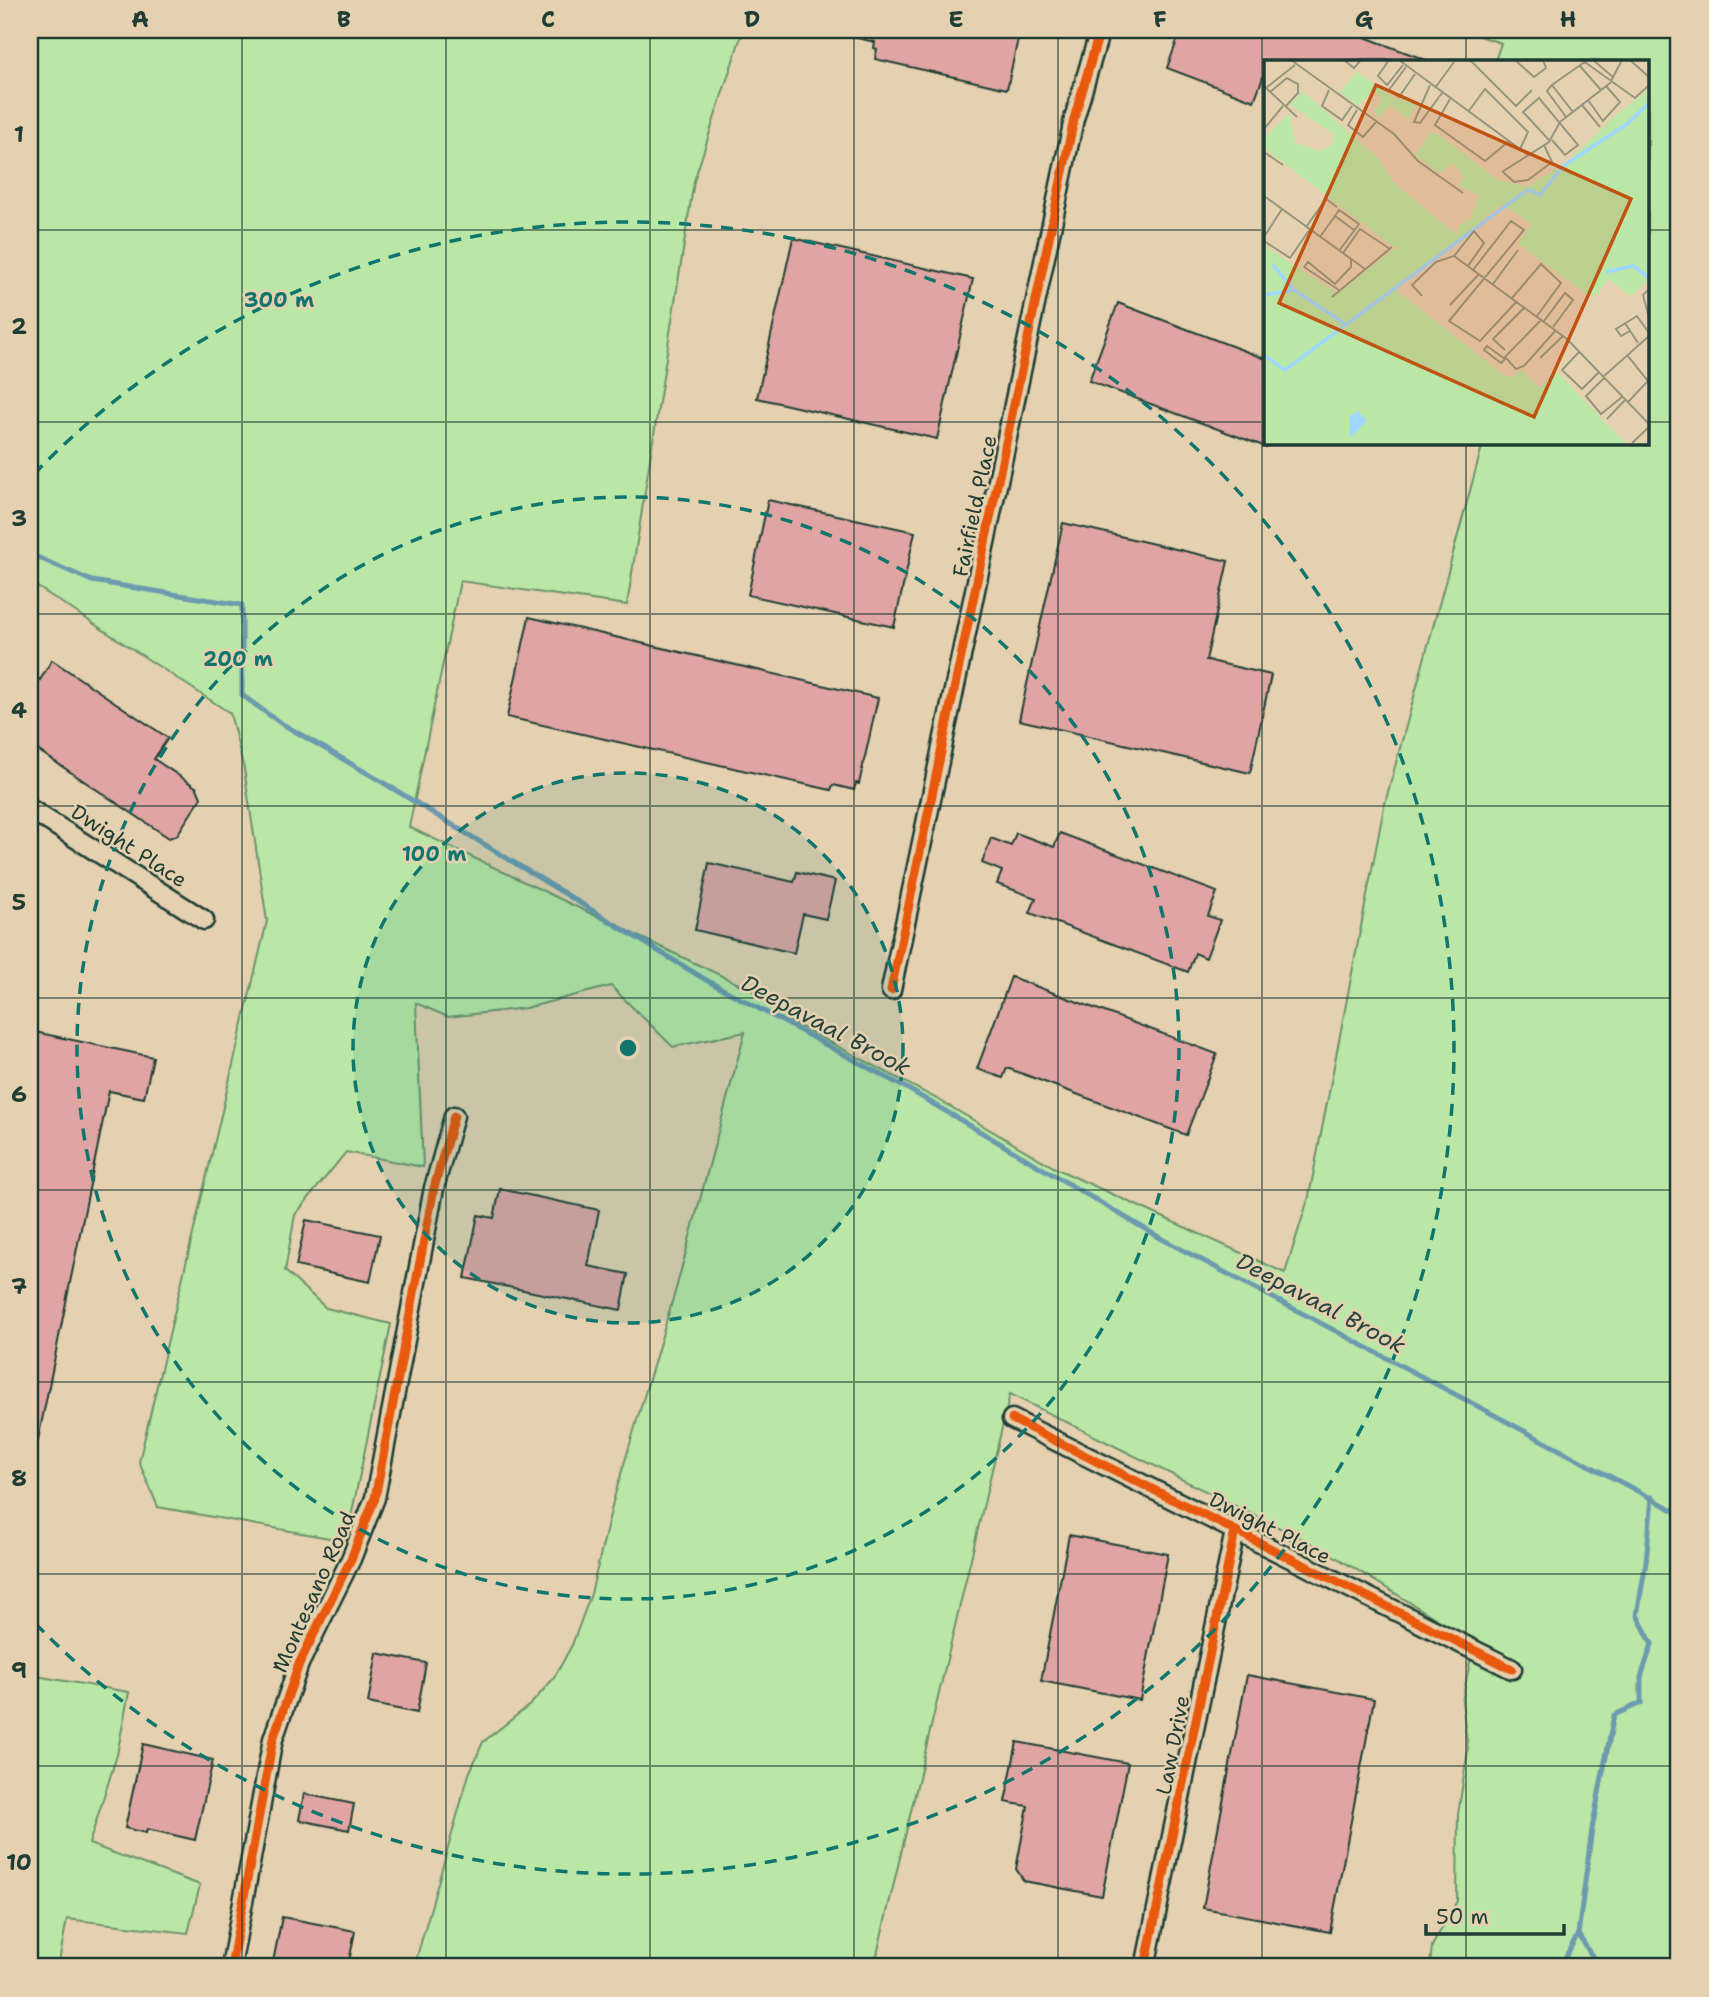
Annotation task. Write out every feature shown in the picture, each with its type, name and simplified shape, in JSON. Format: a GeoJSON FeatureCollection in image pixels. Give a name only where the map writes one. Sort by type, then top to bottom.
{"type":"FeatureCollection","features":[{"type":"Feature","properties":{"kind":"street","name":"Fairfield Place"},"geometry":{"type":"LineString","coordinates":[[891,990],[1074,119],[1100,30]]}},
{"type":"Feature","properties":{"kind":"street","name":"Dwight Place"},"geometry":{"type":"LineString","coordinates":[[30,809],[204,920]]}},
{"type":"Feature","properties":{"kind":"street","name":"Montesano Road"},"geometry":{"type":"LineString","coordinates":[[231,1967],[273,1739],[299,1664],[351,1559],[375,1498],[434,1188],[454,1116]]}},
{"type":"Feature","properties":{"kind":"street","name":"Dwight Place"},"geometry":{"type":"LineString","coordinates":[[1012,1419],[1512,1670]]}},
{"type":"Feature","properties":{"kind":"street","name":"Law Drive"},"geometry":{"type":"LineString","coordinates":[[1145,1967],[1236,1531]]}},
{"type":"Feature","properties":{"kind":"green space"},"geometry":{"type":"Polygon","coordinates":[[[30,30],[743,30],[694,181],[627,605],[460,581],[409,827],[787,1007],[786,1019],[939,1100],[1057,1169],[1285,1273],[1309,1196],[1384,807],[1483,444],[1650,444],[1650,60],[1495,60],[1501,43],[1461,30],[1679,30],[1679,1967],[1430,1967],[1432,1946],[1457,1901],[1458,1814],[1468,1750],[1462,1701],[1474,1642],[1326,1551],[1010,1394],[874,1967],[414,1967],[469,1774],[483,1742],[531,1704],[554,1678],[572,1645],[591,1594],[614,1498],[677,1285],[745,1032],[673,1047],[611,986],[526,1008],[448,1017],[416,1003],[423,1167],[346,1152],[295,1215],[285,1271],[326,1308],[391,1324],[346,1541],[158,1507],[139,1462],[267,921],[244,769],[230,713],[30,582],[30,30]]]}},
{"type":"Feature","properties":{"kind":"green space"},"geometry":{"type":"Polygon","coordinates":[[[30,1675],[129,1692],[117,1755],[89,1844],[200,1885],[188,1933],[67,1919],[58,1967],[30,1967],[30,1845],[38,1797],[30,1795],[30,1675]]]}},
{"type":"Feature","properties":{"kind":"building"},"geometry":{"type":"Polygon","coordinates":[[[849,30],[1020,30],[1007,89],[875,59],[875,42],[848,36],[849,30]]]}},
{"type":"Feature","properties":{"kind":"building"},"geometry":{"type":"Polygon","coordinates":[[[1181,30],[1346,30],[1426,60],[1264,60],[1264,74],[1254,101],[1167,68],[1181,30]]]}},
{"type":"Feature","properties":{"kind":"building"},"geometry":{"type":"Polygon","coordinates":[[[793,238],[973,279],[937,439],[757,398],[793,238]]]}},
{"type":"Feature","properties":{"kind":"building"},"geometry":{"type":"Polygon","coordinates":[[[1118,303],[1264,358],[1266,447],[1089,381],[1118,303]]]}},
{"type":"Feature","properties":{"kind":"building"},"geometry":{"type":"Polygon","coordinates":[[[768,500],[915,532],[894,627],[748,595],[768,500]]]}},
{"type":"Feature","properties":{"kind":"building"},"geometry":{"type":"Polygon","coordinates":[[[1063,523],[1228,561],[1206,660],[1271,675],[1250,773],[1019,720],[1063,523]]]}},
{"type":"Feature","properties":{"kind":"building"},"geometry":{"type":"Polygon","coordinates":[[[529,617],[878,698],[859,784],[856,783],[854,790],[833,785],[831,790],[507,717],[529,617]]]}},
{"type":"Feature","properties":{"kind":"building"},"geometry":{"type":"Polygon","coordinates":[[[52,660],[168,738],[154,759],[197,788],[201,798],[177,835],[169,838],[30,745],[30,673],[40,680],[52,660]]]}},
{"type":"Feature","properties":{"kind":"building"},"geometry":{"type":"Polygon","coordinates":[[[1016,833],[1054,847],[1060,833],[1217,892],[1208,916],[1220,920],[1206,958],[1195,953],[1188,972],[1030,913],[1036,898],[997,884],[1002,871],[982,863],[991,838],[1011,846],[1016,833]]]}},
{"type":"Feature","properties":{"kind":"building"},"geometry":{"type":"Polygon","coordinates":[[[709,863],[794,882],[797,872],[835,881],[826,919],[803,914],[794,953],[695,930],[709,863]]]}},
{"type":"Feature","properties":{"kind":"building"},"geometry":{"type":"Polygon","coordinates":[[[1011,977],[1217,1054],[1186,1135],[1007,1068],[1003,1078],[977,1069],[1011,977]]]}},
{"type":"Feature","properties":{"kind":"building"},"geometry":{"type":"Polygon","coordinates":[[[30,1031],[153,1057],[144,1098],[109,1091],[37,1445],[30,1444],[30,1031]]]}},
{"type":"Feature","properties":{"kind":"building"},"geometry":{"type":"Polygon","coordinates":[[[500,1189],[599,1210],[588,1266],[628,1274],[621,1310],[465,1278],[478,1215],[494,1218],[500,1189]]]}},
{"type":"Feature","properties":{"kind":"building"},"geometry":{"type":"Polygon","coordinates":[[[306,1220],[380,1235],[370,1282],[296,1266],[306,1220]]]}},
{"type":"Feature","properties":{"kind":"building"},"geometry":{"type":"Polygon","coordinates":[[[1069,1535],[1168,1554],[1140,1700],[1041,1681],[1069,1535]]]}},
{"type":"Feature","properties":{"kind":"building"},"geometry":{"type":"Polygon","coordinates":[[[377,1653],[426,1663],[417,1713],[368,1703],[377,1653]]]}},
{"type":"Feature","properties":{"kind":"building"},"geometry":{"type":"Polygon","coordinates":[[[1247,1675],[1374,1699],[1330,1932],[1203,1908],[1247,1675]]]}},
{"type":"Feature","properties":{"kind":"building"},"geometry":{"type":"Polygon","coordinates":[[[1017,1742],[1128,1763],[1102,1896],[1024,1881],[1016,1869],[1028,1806],[1005,1802],[1017,1742]]]}},
{"type":"Feature","properties":{"kind":"building"},"geometry":{"type":"Polygon","coordinates":[[[143,1744],[213,1760],[195,1840],[147,1829],[146,1833],[125,1828],[143,1744]]]}},
{"type":"Feature","properties":{"kind":"building"},"geometry":{"type":"Polygon","coordinates":[[[304,1794],[354,1804],[349,1830],[299,1820],[304,1794]]]}},
{"type":"Feature","properties":{"kind":"building"},"geometry":{"type":"Polygon","coordinates":[[[282,1917],[355,1931],[348,1967],[272,1967],[282,1917]]]}},
{"type":"Feature","properties":{"kind":"waterway","name":"Deepavaal Brook"},"geometry":{"type":"LineString","coordinates":[[30,554],[92,581],[242,605],[242,695],[279,722],[706,980],[908,1089],[1162,1239],[1679,1513]]}},
{"type":"Feature","properties":{"kind":"waterway"},"geometry":{"type":"LineString","coordinates":[[1599,1967],[1578,1934],[1592,1829],[1614,1715],[1641,1703],[1641,1677],[1652,1644],[1637,1615],[1646,1562],[1652,1497]]}},
{"type":"Feature","properties":{"kind":"waterway"},"geometry":{"type":"LineString","coordinates":[[1560,1967],[1578,1934]]}},
{"type":"Feature","properties":{"kind":"cycle path"},"geometry":{"type":"LineString","coordinates":[[891,990],[1074,119],[1100,30]]}},
{"type":"Feature","properties":{"kind":"cycle path"},"geometry":{"type":"LineString","coordinates":[[231,1967],[273,1739],[299,1664],[351,1559],[375,1498],[434,1188],[454,1116]]}},
{"type":"Feature","properties":{"kind":"cycle path"},"geometry":{"type":"LineString","coordinates":[[1012,1419],[1512,1669]]}},
{"type":"Feature","properties":{"kind":"cycle path"},"geometry":{"type":"LineString","coordinates":[[1145,1967],[1235,1531]]}}]}
